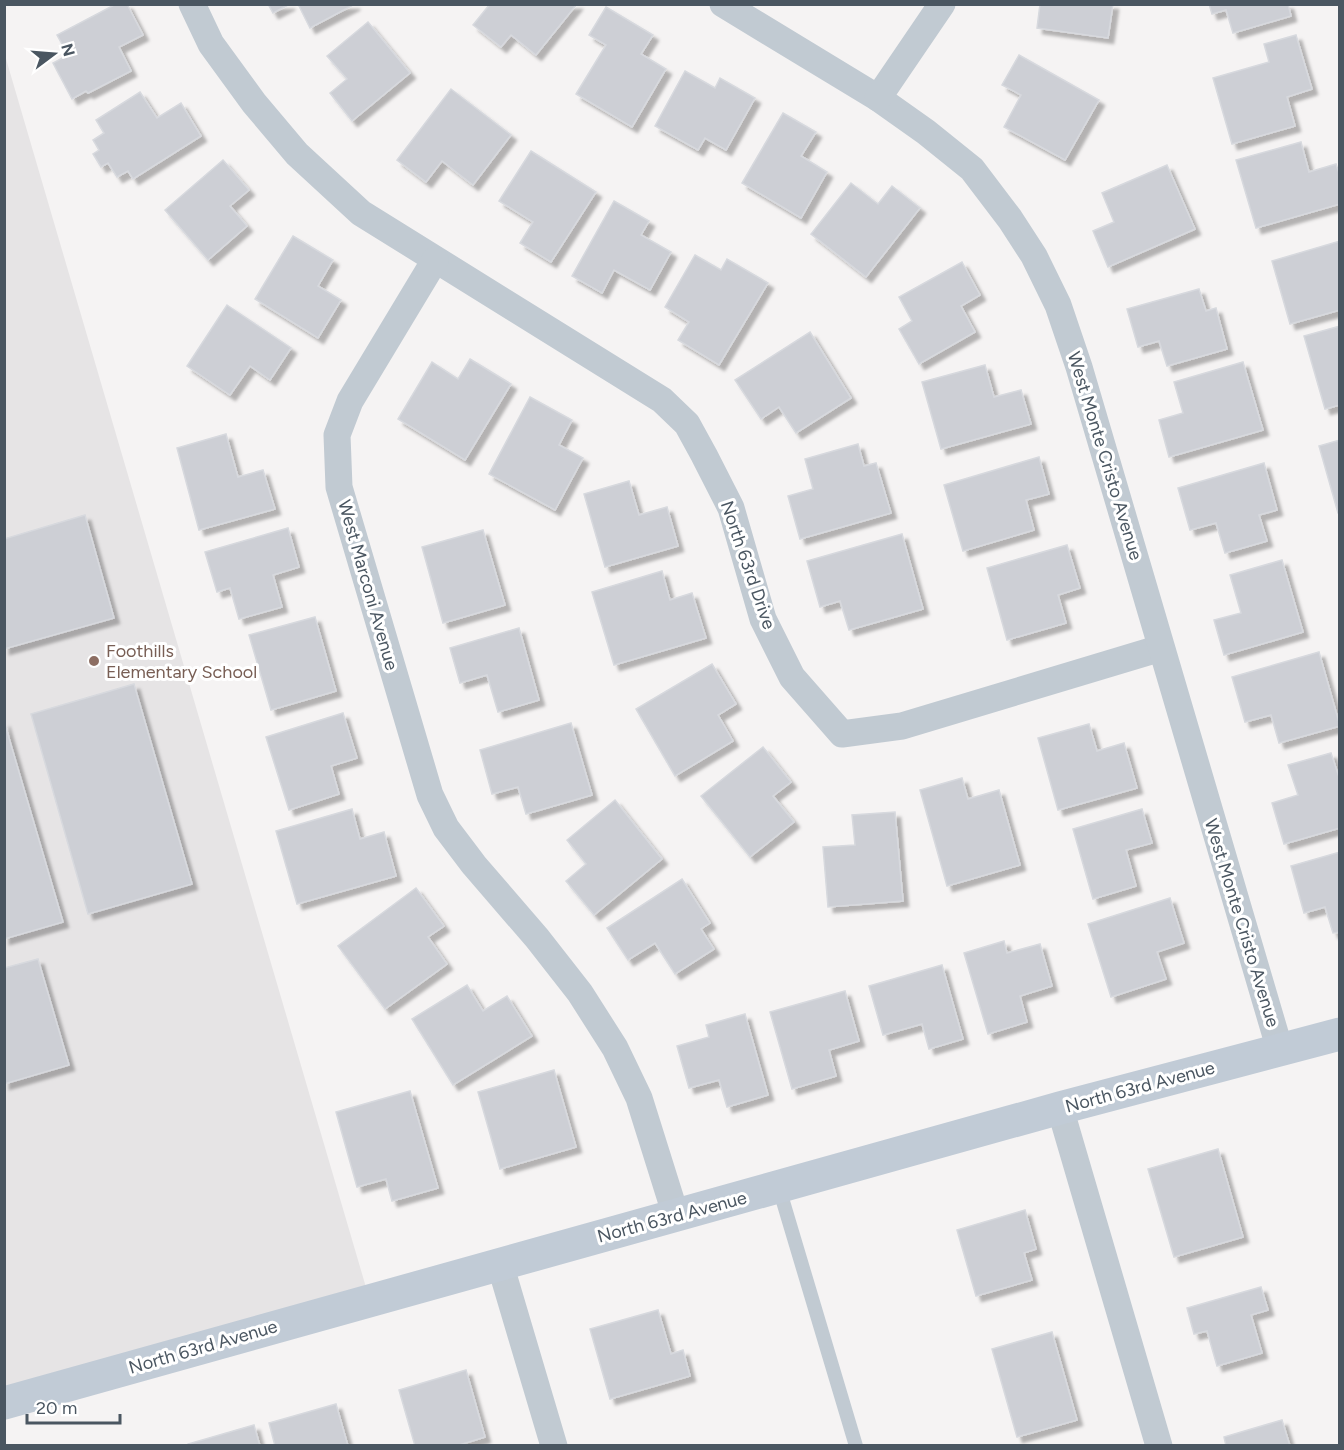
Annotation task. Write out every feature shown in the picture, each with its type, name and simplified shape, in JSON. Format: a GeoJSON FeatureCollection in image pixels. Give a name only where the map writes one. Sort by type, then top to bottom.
{"type":"FeatureCollection","features":[{"type":"Feature","properties":{"kind":"street"},"geometry":{"type":"LineString","coordinates":[[192,4],[211,44],[254,103],[297,154],[361,213],[435,260]]}},
{"type":"Feature","properties":{"kind":"street","name":"West Monte Cristo Avenue"},"geometry":{"type":"LineString","coordinates":[[723,4],[878,98],[972,169],[1010,219],[1034,256],[1058,304],[1078,367],[1280,1050]]}},
{"type":"Feature","properties":{"kind":"street"},"geometry":{"type":"LineString","coordinates":[[878,98],[942,4]]}},
{"type":"Feature","properties":{"kind":"street","name":"North 63rd Drive"},"geometry":{"type":"LineString","coordinates":[[435,260],[662,400],[687,424],[731,508],[763,619],[792,677],[842,734],[902,726],[1161,648]]}},
{"type":"Feature","properties":{"kind":"street","name":"West Marconi Avenue"},"geometry":{"type":"LineString","coordinates":[[435,260],[350,401],[337,435],[339,487],[429,795],[446,828],[580,993],[615,1048],[639,1098],[676,1216]]}},
{"type":"Feature","properties":{"kind":"street","name":"North 63rd Avenue"},"geometry":{"type":"LineString","coordinates":[[4,1403],[1060,1108],[1340,1034]]}},
{"type":"Feature","properties":{"kind":"street"},"geometry":{"type":"LineString","coordinates":[[1060,1108],[1160,1446]]}},
{"type":"Feature","properties":{"kind":"street"},"geometry":{"type":"LineString","coordinates":[[500,1264],[554,1446]]}},
{"type":"Feature","properties":{"kind":"lane"},"geometry":{"type":"LineString","coordinates":[[779,1188],[856,1446]]}},
{"type":"Feature","properties":{"kind":"shaded area","name":"Foothills Elementary School"},"geometry":{"type":"Polygon","coordinates":[[[4,52],[370,1301],[4,1403],[4,52]]]}},
{"type":"Feature","properties":{"kind":"building"},"geometry":{"type":"Polygon","coordinates":[[[116,4],[127,4],[143,35],[119,47],[131,71],[72,99],[53,63],[68,55],[57,35],[116,4]]]}},
{"type":"Feature","properties":{"kind":"building"},"geometry":{"type":"Polygon","coordinates":[[[268,4],[290,4],[273,13],[268,4]]]}},
{"type":"Feature","properties":{"kind":"building"},"geometry":{"type":"Polygon","coordinates":[[[298,4],[355,4],[310,28],[298,4]]]}},
{"type":"Feature","properties":{"kind":"building"},"geometry":{"type":"Polygon","coordinates":[[[490,4],[577,4],[536,55],[511,35],[501,47],[473,25],[490,4]]]}},
{"type":"Feature","properties":{"kind":"building"},"geometry":{"type":"Polygon","coordinates":[[[1040,4],[1113,4],[1108,38],[1037,28],[1040,4]]]}},
{"type":"Feature","properties":{"kind":"building"},"geometry":{"type":"Polygon","coordinates":[[[1209,4],[1288,4],[1291,16],[1233,33],[1226,10],[1212,14],[1209,4]]]}},
{"type":"Feature","properties":{"kind":"building"},"geometry":{"type":"Polygon","coordinates":[[[606,7],[653,35],[641,54],[666,69],[632,127],[576,94],[606,45],[589,35],[606,7]]]}},
{"type":"Feature","properties":{"kind":"building"},"geometry":{"type":"Polygon","coordinates":[[[368,22],[410,73],[352,121],[330,93],[347,79],[327,56],[368,22]]]}},
{"type":"Feature","properties":{"kind":"building"},"geometry":{"type":"Polygon","coordinates":[[[1296,35],[1312,89],[1287,97],[1295,126],[1232,144],[1213,78],[1269,62],[1264,44],[1296,35]]]}},
{"type":"Feature","properties":{"kind":"building"},"geometry":{"type":"Polygon","coordinates":[[[1019,55],[1099,100],[1065,160],[1004,127],[1021,95],[1002,85],[1019,55]]]}},
{"type":"Feature","properties":{"kind":"building"},"geometry":{"type":"Polygon","coordinates":[[[685,71],[715,88],[720,78],[755,98],[726,150],[705,138],[698,150],[655,126],[685,71]]]}},
{"type":"Feature","properties":{"kind":"building"},"geometry":{"type":"Polygon","coordinates":[[[451,89],[511,135],[473,185],[442,161],[426,182],[397,160],[451,89]]]}},
{"type":"Feature","properties":{"kind":"building"},"geometry":{"type":"Polygon","coordinates":[[[140,92],[157,118],[181,103],[201,136],[133,179],[128,171],[117,177],[108,163],[101,167],[93,154],[99,150],[93,140],[104,133],[96,120],[140,92]]]}},
{"type":"Feature","properties":{"kind":"building"},"geometry":{"type":"Polygon","coordinates":[[[783,113],[816,132],[801,156],[827,172],[801,218],[742,183],[783,113]]]}},
{"type":"Feature","properties":{"kind":"building"},"geometry":{"type":"Polygon","coordinates":[[[1301,142],[1309,172],[1336,164],[1340,176],[1340,204],[1256,228],[1236,160],[1301,142]]]}},
{"type":"Feature","properties":{"kind":"building"},"geometry":{"type":"Polygon","coordinates":[[[531,151],[596,192],[551,262],[520,243],[533,222],[499,201],[531,151]]]}},
{"type":"Feature","properties":{"kind":"building"},"geometry":{"type":"Polygon","coordinates":[[[223,160],[249,190],[230,206],[247,226],[208,260],[165,210],[223,160]]]}},
{"type":"Feature","properties":{"kind":"building"},"geometry":{"type":"Polygon","coordinates":[[[1167,165],[1195,229],[1108,267],[1093,231],[1114,222],[1102,193],[1167,165]]]}},
{"type":"Feature","properties":{"kind":"building"},"geometry":{"type":"Polygon","coordinates":[[[851,183],[878,204],[892,186],[920,208],[866,277],[811,234],[851,183]]]}},
{"type":"Feature","properties":{"kind":"building"},"geometry":{"type":"Polygon","coordinates":[[[614,201],[649,221],[641,235],[671,252],[650,290],[614,270],[602,293],[572,276],[614,201]]]}},
{"type":"Feature","properties":{"kind":"building"},"geometry":{"type":"Polygon","coordinates":[[[293,236],[333,260],[318,286],[341,300],[318,338],[255,299],[293,236]]]}},
{"type":"Feature","properties":{"kind":"building"},"geometry":{"type":"Polygon","coordinates":[[[1340,241],[1340,310],[1290,324],[1272,261],[1340,241]]]}},
{"type":"Feature","properties":{"kind":"building"},"geometry":{"type":"Polygon","coordinates":[[[695,255],[721,270],[727,259],[768,283],[719,365],[678,340],[689,322],[665,307],[695,255]]]}},
{"type":"Feature","properties":{"kind":"building"},"geometry":{"type":"Polygon","coordinates":[[[962,262],[980,295],[961,306],[975,332],[919,364],[899,329],[912,321],[899,297],[962,262]]]}},
{"type":"Feature","properties":{"kind":"building"},"geometry":{"type":"Polygon","coordinates":[[[1199,289],[1206,311],[1216,308],[1227,349],[1167,366],[1159,341],[1138,347],[1127,309],[1199,289]]]}},
{"type":"Feature","properties":{"kind":"building"},"geometry":{"type":"Polygon","coordinates":[[[227,305],[291,348],[270,380],[250,366],[230,395],[187,366],[227,305]]]}},
{"type":"Feature","properties":{"kind":"building"},"geometry":{"type":"Polygon","coordinates":[[[1340,326],[1340,405],[1325,409],[1304,336],[1340,326]]]}},
{"type":"Feature","properties":{"kind":"building"},"geometry":{"type":"Polygon","coordinates":[[[810,332],[851,398],[796,433],[779,407],[761,419],[735,380],[810,332]]]}},
{"type":"Feature","properties":{"kind":"building"},"geometry":{"type":"Polygon","coordinates":[[[470,359],[511,384],[465,460],[398,419],[432,362],[458,379],[470,359]]]}},
{"type":"Feature","properties":{"kind":"building"},"geometry":{"type":"Polygon","coordinates":[[[1243,362],[1263,430],[1169,457],[1159,420],[1183,413],[1174,382],[1243,362]]]}},
{"type":"Feature","properties":{"kind":"building"},"geometry":{"type":"Polygon","coordinates":[[[985,365],[994,397],[1021,390],[1031,424],[941,449],[922,382],[985,365]]]}},
{"type":"Feature","properties":{"kind":"building"},"geometry":{"type":"Polygon","coordinates":[[[530,397],[572,420],[559,445],[583,458],[555,510],[489,474],[530,397]]]}},
{"type":"Feature","properties":{"kind":"building"},"geometry":{"type":"Polygon","coordinates":[[[226,434],[238,477],[263,470],[275,509],[199,530],[177,448],[226,434]]]}},
{"type":"Feature","properties":{"kind":"building"},"geometry":{"type":"Polygon","coordinates":[[[1340,440],[1340,513],[1338,513],[1319,446],[1340,440]]]}},
{"type":"Feature","properties":{"kind":"building"},"geometry":{"type":"Polygon","coordinates":[[[858,444],[864,466],[876,463],[891,513],[800,539],[788,496],[813,489],[805,459],[858,444]]]}},
{"type":"Feature","properties":{"kind":"building"},"geometry":{"type":"Polygon","coordinates":[[[1039,457],[1049,494],[1026,500],[1034,530],[963,551],[944,485],[1039,457]]]}},
{"type":"Feature","properties":{"kind":"building"},"geometry":{"type":"Polygon","coordinates":[[[1264,463],[1277,510],[1259,515],[1267,541],[1225,553],[1216,523],[1190,530],[1178,488],[1264,463]]]}},
{"type":"Feature","properties":{"kind":"building"},"geometry":{"type":"Polygon","coordinates":[[[629,481],[639,515],[667,507],[678,546],[605,567],[584,494],[629,481]]]}},
{"type":"Feature","properties":{"kind":"building"},"geometry":{"type":"Polygon","coordinates":[[[85,515],[114,618],[4,649],[4,539],[85,515]]]}},
{"type":"Feature","properties":{"kind":"building"},"geometry":{"type":"Polygon","coordinates":[[[288,528],[299,567],[273,575],[282,607],[239,619],[230,588],[217,592],[205,552],[288,528]]]}},
{"type":"Feature","properties":{"kind":"building"},"geometry":{"type":"Polygon","coordinates":[[[483,530],[505,605],[443,623],[422,547],[483,530]]]}},
{"type":"Feature","properties":{"kind":"building"},"geometry":{"type":"Polygon","coordinates":[[[902,534],[923,609],[849,630],[840,601],[820,607],[807,561],[902,534]]]}},
{"type":"Feature","properties":{"kind":"building"},"geometry":{"type":"Polygon","coordinates":[[[1067,545],[1080,588],[1058,595],[1066,623],[1007,640],[987,568],[1067,545]]]}},
{"type":"Feature","properties":{"kind":"building"},"geometry":{"type":"Polygon","coordinates":[[[1282,560],[1303,632],[1224,655],[1214,620],[1241,613],[1230,575],[1282,560]]]}},
{"type":"Feature","properties":{"kind":"building"},"geometry":{"type":"Polygon","coordinates":[[[662,571],[670,600],[692,593],[706,638],[614,665],[592,592],[662,571]]]}},
{"type":"Feature","properties":{"kind":"building"},"geometry":{"type":"Polygon","coordinates":[[[315,617],[336,691],[271,710],[249,635],[315,617]]]}},
{"type":"Feature","properties":{"kind":"building"},"geometry":{"type":"Polygon","coordinates":[[[519,628],[539,700],[498,712],[487,675],[460,683],[450,648],[519,628]]]}},
{"type":"Feature","properties":{"kind":"building"},"geometry":{"type":"Polygon","coordinates":[[[1319,652],[1340,726],[1279,743],[1271,715],[1245,722],[1232,677],[1319,652]]]}},
{"type":"Feature","properties":{"kind":"building"},"geometry":{"type":"Polygon","coordinates":[[[712,664],[736,704],[718,715],[733,741],[675,776],[636,709],[712,664]]]}},
{"type":"Feature","properties":{"kind":"building"},"geometry":{"type":"Polygon","coordinates":[[[134,684],[192,884],[88,914],[31,714],[134,684]]]}},
{"type":"Feature","properties":{"kind":"building"},"geometry":{"type":"Polygon","coordinates":[[[343,713],[357,758],[331,766],[339,794],[289,810],[266,737],[343,713]]]}},
{"type":"Feature","properties":{"kind":"building"},"geometry":{"type":"Polygon","coordinates":[[[4,721],[63,922],[4,939],[4,721]]]}},
{"type":"Feature","properties":{"kind":"building"},"geometry":{"type":"Polygon","coordinates":[[[571,723],[592,795],[526,814],[518,787],[492,794],[480,750],[571,723]]]}},
{"type":"Feature","properties":{"kind":"building"},"geometry":{"type":"Polygon","coordinates":[[[1089,724],[1097,751],[1124,743],[1137,788],[1058,810],[1038,738],[1089,724]]]}},
{"type":"Feature","properties":{"kind":"building"},"geometry":{"type":"Polygon","coordinates":[[[763,747],[791,782],[773,796],[794,822],[750,857],[701,796],[763,747]]]}},
{"type":"Feature","properties":{"kind":"building"},"geometry":{"type":"Polygon","coordinates":[[[1331,753],[1340,780],[1340,828],[1284,844],[1272,803],[1298,795],[1288,765],[1331,753]]]}},
{"type":"Feature","properties":{"kind":"building"},"geometry":{"type":"Polygon","coordinates":[[[962,778],[968,799],[999,790],[1020,865],[947,886],[920,790],[962,778]]]}},
{"type":"Feature","properties":{"kind":"building"},"geometry":{"type":"Polygon","coordinates":[[[615,800],[662,859],[594,915],[566,881],[586,864],[567,840],[615,800]]]}},
{"type":"Feature","properties":{"kind":"building"},"geometry":{"type":"Polygon","coordinates":[[[352,809],[360,839],[384,832],[396,876],[297,904],[276,831],[352,809]]]}},
{"type":"Feature","properties":{"kind":"building"},"geometry":{"type":"Polygon","coordinates":[[[1142,809],[1152,843],[1126,850],[1136,886],[1093,899],[1073,829],[1142,809]]]}},
{"type":"Feature","properties":{"kind":"building"},"geometry":{"type":"Polygon","coordinates":[[[895,812],[903,901],[828,907],[823,847],[855,845],[852,815],[895,812]]]}},
{"type":"Feature","properties":{"kind":"building"},"geometry":{"type":"Polygon","coordinates":[[[1340,852],[1340,932],[1333,933],[1325,907],[1304,913],[1291,866],[1340,852]]]}},
{"type":"Feature","properties":{"kind":"building"},"geometry":{"type":"Polygon","coordinates":[[[682,879],[710,923],[701,929],[714,949],[675,974],[655,943],[628,960],[607,928],[682,879]]]}},
{"type":"Feature","properties":{"kind":"building"},"geometry":{"type":"Polygon","coordinates":[[[416,888],[444,926],[428,937],[447,964],[385,1009],[338,946],[416,888]]]}},
{"type":"Feature","properties":{"kind":"building"},"geometry":{"type":"Polygon","coordinates":[[[1170,898],[1184,943],[1157,952],[1166,979],[1111,997],[1088,924],[1170,898]]]}},
{"type":"Feature","properties":{"kind":"building"},"geometry":{"type":"Polygon","coordinates":[[[1004,941],[1007,953],[1040,944],[1052,986],[1020,996],[1027,1022],[988,1034],[964,953],[1004,941]]]}},
{"type":"Feature","properties":{"kind":"building"},"geometry":{"type":"Polygon","coordinates":[[[38,959],[69,1065],[4,1084],[4,968],[38,959]]]}},
{"type":"Feature","properties":{"kind":"building"},"geometry":{"type":"Polygon","coordinates":[[[942,965],[963,1039],[929,1049],[922,1024],[883,1035],[869,986],[942,965]]]}},
{"type":"Feature","properties":{"kind":"building"},"geometry":{"type":"Polygon","coordinates":[[[467,985],[483,1011],[507,996],[532,1036],[453,1085],[412,1019],[467,985]]]}},
{"type":"Feature","properties":{"kind":"building"},"geometry":{"type":"Polygon","coordinates":[[[845,991],[859,1041],[829,1050],[836,1076],[792,1089],[770,1012],[845,991]]]}},
{"type":"Feature","properties":{"kind":"building"},"geometry":{"type":"Polygon","coordinates":[[[745,1014],[768,1095],[727,1107],[719,1080],[689,1088],[677,1046],[709,1037],[706,1025],[745,1014]]]}},
{"type":"Feature","properties":{"kind":"building"},"geometry":{"type":"Polygon","coordinates":[[[554,1070],[576,1147],[500,1169],[478,1092],[554,1070]]]}},
{"type":"Feature","properties":{"kind":"building"},"geometry":{"type":"Polygon","coordinates":[[[410,1091],[438,1188],[392,1201],[386,1179],[357,1187],[336,1112],[410,1091]]]}},
{"type":"Feature","properties":{"kind":"building"},"geometry":{"type":"Polygon","coordinates":[[[1218,1149],[1243,1237],[1174,1257],[1148,1169],[1218,1149]]]}},
{"type":"Feature","properties":{"kind":"building"},"geometry":{"type":"Polygon","coordinates":[[[1025,1210],[1036,1249],[1024,1253],[1032,1280],[976,1296],[957,1230],[1025,1210]]]}},
{"type":"Feature","properties":{"kind":"building"},"geometry":{"type":"Polygon","coordinates":[[[1261,1287],[1268,1310],[1251,1315],[1262,1353],[1217,1366],[1207,1331],[1194,1334],[1187,1308],[1261,1287]]]}},
{"type":"Feature","properties":{"kind":"building"},"geometry":{"type":"Polygon","coordinates":[[[658,1310],[671,1354],[683,1350],[690,1376],[610,1399],[590,1329],[658,1310]]]}},
{"type":"Feature","properties":{"kind":"building"},"geometry":{"type":"Polygon","coordinates":[[[1052,1332],[1077,1420],[1017,1437],[992,1349],[1052,1332]]]}},
{"type":"Feature","properties":{"kind":"building"},"geometry":{"type":"Polygon","coordinates":[[[466,1370],[485,1437],[456,1446],[415,1446],[399,1390],[466,1370]]]}},
{"type":"Feature","properties":{"kind":"building"},"geometry":{"type":"Polygon","coordinates":[[[336,1404],[348,1446],[275,1446],[269,1423],[336,1404]]]}},
{"type":"Feature","properties":{"kind":"building"},"geometry":{"type":"Polygon","coordinates":[[[1282,1420],[1290,1446],[1226,1446],[1224,1437],[1282,1420]]]}},
{"type":"Feature","properties":{"kind":"building"},"geometry":{"type":"Polygon","coordinates":[[[254,1425],[260,1446],[188,1446],[188,1444],[254,1425]]]}},
{"type":"Feature","properties":{"kind":"place","name":"Foothills Elementary School"},"geometry":{"type":"Point","coordinates":[94,661]}}]}
